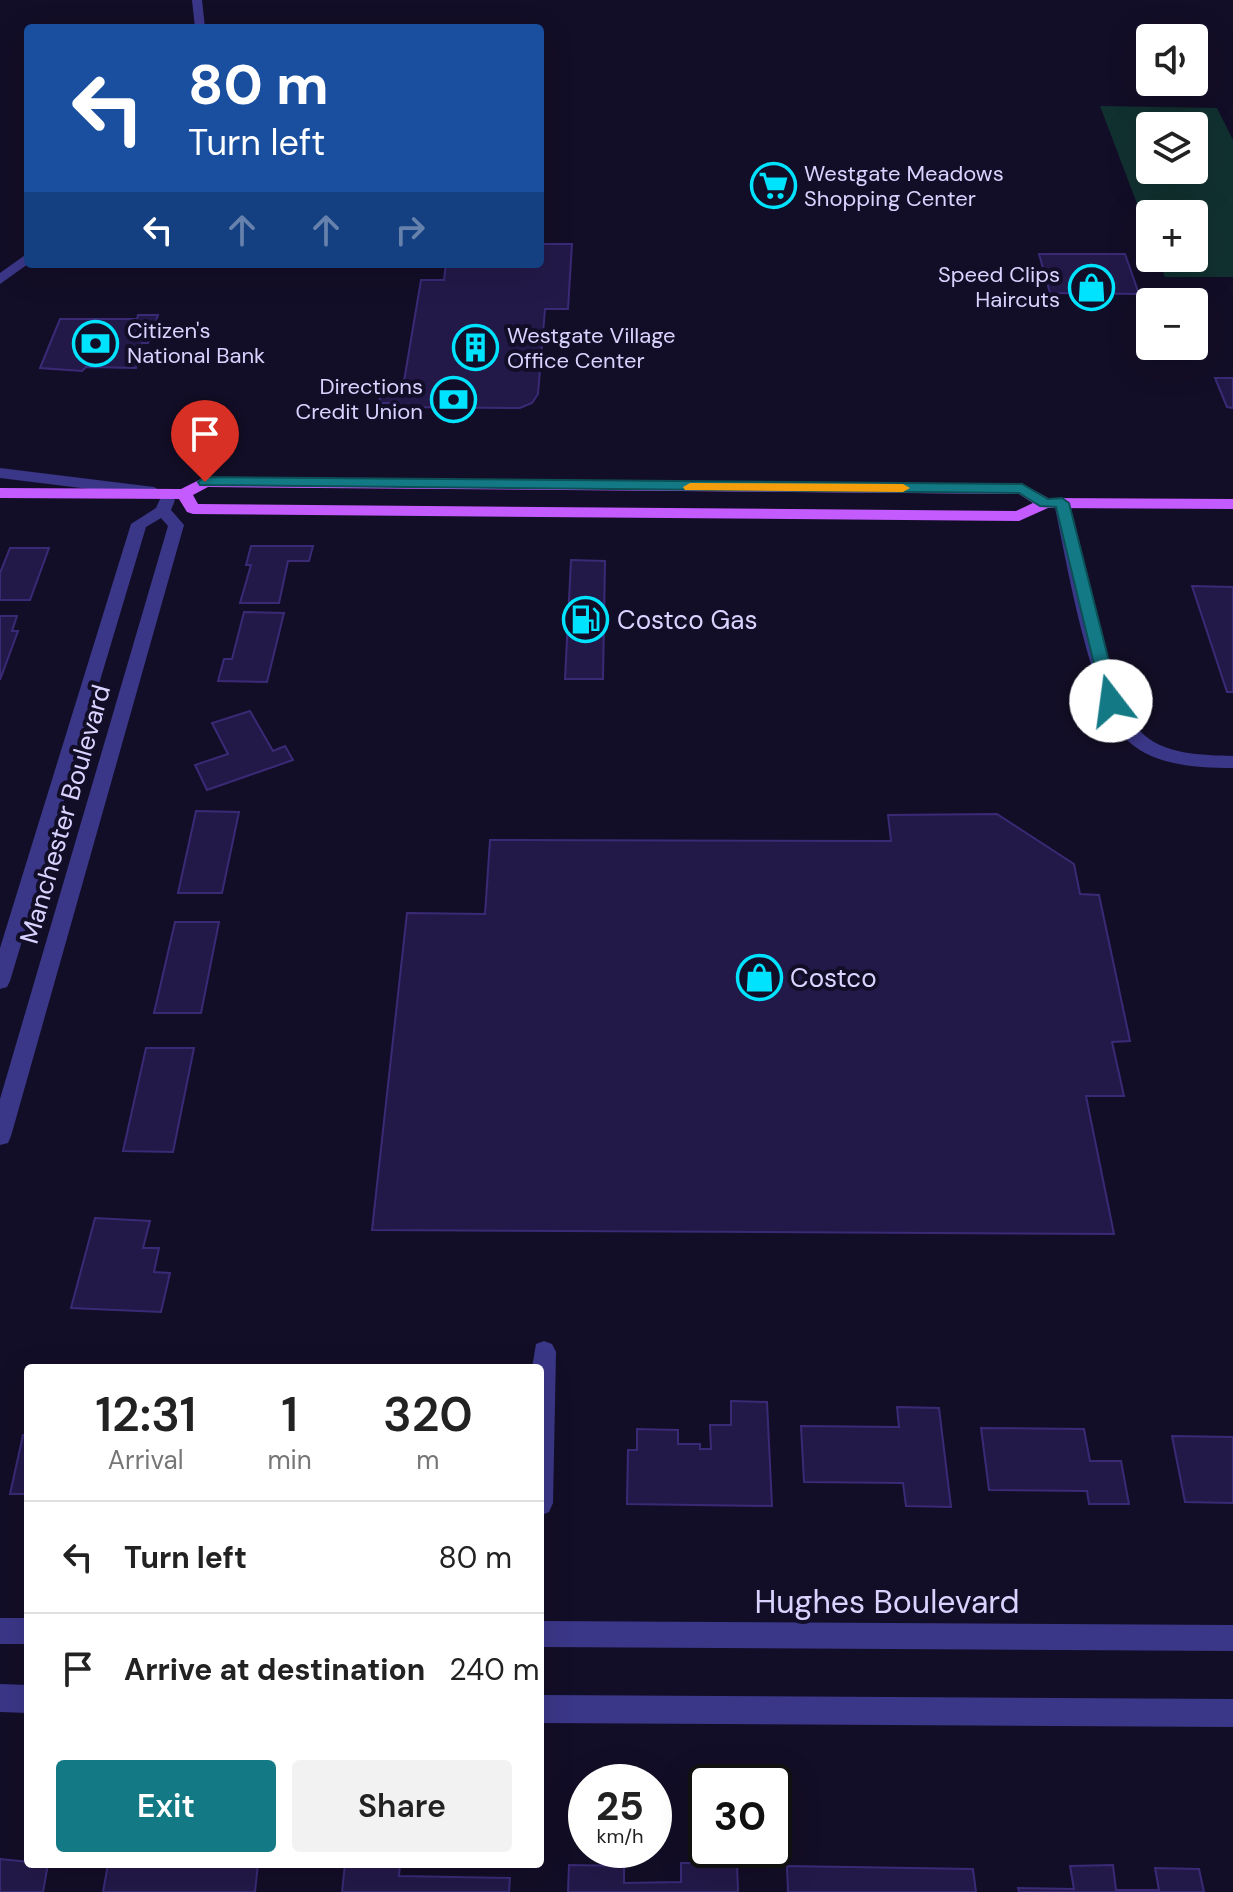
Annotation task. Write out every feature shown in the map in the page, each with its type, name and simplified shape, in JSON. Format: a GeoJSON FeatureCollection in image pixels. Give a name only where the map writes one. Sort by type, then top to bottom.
{"type":"FeatureCollection","features":[{"type":"Feature","properties":{"kind":"main road"},"geometry":{"type":"LineString","coordinates":[[172,500],[205,482],[1022,489],[1053,503]]}},
{"type":"Feature","properties":{"kind":"main road"},"geometry":{"type":"LineString","coordinates":[[406,510],[420,497],[614,498],[627,487]]}},
{"type":"Feature","properties":{"kind":"main road"},"geometry":{"type":"LineString","coordinates":[[0,493],[172,500],[193,509],[1019,516],[1053,503],[1233,504]]}},
{"type":"Feature","properties":{"kind":"street"},"geometry":{"type":"LineString","coordinates":[[197,0],[200,24]]}},
{"type":"Feature","properties":{"kind":"street"},"geometry":{"type":"LineString","coordinates":[[0,280],[24,260]]}},
{"type":"Feature","properties":{"kind":"street"},"geometry":{"type":"LineString","coordinates":[[0,473],[172,500]]}},
{"type":"Feature","properties":{"kind":"street","name":"Manchester Boulevard"},"geometry":{"type":"LineString","coordinates":[[0,981],[139,524],[172,500],[176,525],[0,1136]]}},
{"type":"Feature","properties":{"kind":"street"},"geometry":{"type":"LineString","coordinates":[[1053,503],[1120,722],[1151,747],[1199,762],[1233,762]]}},
{"type":"Feature","properties":{"kind":"street"},"geometry":{"type":"LineString","coordinates":[[544,1352],[544,1364]]}},
{"type":"Feature","properties":{"kind":"street"},"geometry":{"type":"LineString","coordinates":[[0,1631],[24,1631]]}},
{"type":"Feature","properties":{"kind":"street","name":"Hughes Boulevard"},"geometry":{"type":"LineString","coordinates":[[544,1634],[1233,1638]]}},
{"type":"Feature","properties":{"kind":"street"},"geometry":{"type":"LineString","coordinates":[[0,1698],[24,1699]]}},
{"type":"Feature","properties":{"kind":"street"},"geometry":{"type":"LineString","coordinates":[[544,1709],[1233,1713]]}},
{"type":"Feature","properties":{"kind":"green space"},"geometry":{"type":"Polygon","coordinates":[[[1100,106],[1217,108],[1233,140],[1233,277],[1165,277],[1163,272],[1208,272],[1208,200],[1136,201],[1100,106]]]}},
{"type":"Feature","properties":{"kind":"building","name":"Westgate Village Office Center"},"geometry":{"type":"Polygon","coordinates":[[[544,244],[572,244],[568,309],[545,309],[538,394],[532,403],[520,408],[396,407],[397,403],[379,403],[382,387],[403,387],[421,280],[444,280],[446,268],[544,268],[544,244]]]}},
{"type":"Feature","properties":{"kind":"building"},"geometry":{"type":"Polygon","coordinates":[[[1039,254],[1125,254],[1137,288],[1136,294],[1050,293],[1039,254]]]}},
{"type":"Feature","properties":{"kind":"building","name":"Citizen's National Bank"},"geometry":{"type":"Polygon","coordinates":[[[138,315],[158,315],[148,343],[142,343],[136,368],[86,367],[82,371],[40,368],[60,319],[137,319],[138,315]]]}},
{"type":"Feature","properties":{"kind":"building"},"geometry":{"type":"Polygon","coordinates":[[[1215,378],[1233,378],[1233,408],[1227,407],[1215,378]]]}},
{"type":"Feature","properties":{"kind":"building"},"geometry":{"type":"Polygon","coordinates":[[[251,546],[313,546],[309,561],[288,561],[279,603],[240,603],[251,565],[246,565],[251,546]]]}},
{"type":"Feature","properties":{"kind":"building"},"geometry":{"type":"Polygon","coordinates":[[[10,548],[49,548],[30,600],[0,600],[0,573],[10,548]]]}},
{"type":"Feature","properties":{"kind":"building","name":"Costco Gas"},"geometry":{"type":"Polygon","coordinates":[[[571,560],[605,561],[603,679],[565,679],[571,560]]]}},
{"type":"Feature","properties":{"kind":"building"},"geometry":{"type":"Polygon","coordinates":[[[1192,586],[1233,587],[1233,692],[1227,692],[1192,586]]]}},
{"type":"Feature","properties":{"kind":"building"},"geometry":{"type":"Polygon","coordinates":[[[244,612],[284,613],[267,682],[218,681],[224,659],[232,659],[244,612]]]}},
{"type":"Feature","properties":{"kind":"building"},"geometry":{"type":"Polygon","coordinates":[[[0,616],[17,616],[12,631],[18,631],[0,680],[0,616]]]}},
{"type":"Feature","properties":{"kind":"building"},"geometry":{"type":"Polygon","coordinates":[[[250,711],[273,751],[285,746],[293,760],[207,790],[195,765],[228,754],[212,723],[250,711]]]}},
{"type":"Feature","properties":{"kind":"building"},"geometry":{"type":"Polygon","coordinates":[[[196,811],[239,812],[222,893],[178,893],[196,811]]]}},
{"type":"Feature","properties":{"kind":"building","name":"Costco"},"geometry":{"type":"Polygon","coordinates":[[[997,814],[1074,864],[1080,894],[1099,895],[1130,1041],[1112,1042],[1124,1096],[1086,1096],[1114,1234],[372,1230],[407,913],[485,914],[490,840],[891,841],[888,815],[997,814]]]}},
{"type":"Feature","properties":{"kind":"building"},"geometry":{"type":"Polygon","coordinates":[[[175,922],[219,922],[201,1013],[154,1013],[175,922]]]}},
{"type":"Feature","properties":{"kind":"building"},"geometry":{"type":"Polygon","coordinates":[[[146,1048],[194,1048],[173,1152],[123,1151],[146,1048]]]}},
{"type":"Feature","properties":{"kind":"building"},"geometry":{"type":"Polygon","coordinates":[[[95,1218],[150,1221],[143,1248],[159,1248],[154,1272],[170,1273],[161,1312],[71,1308],[95,1218]]]}},
{"type":"Feature","properties":{"kind":"building"},"geometry":{"type":"Polygon","coordinates":[[[731,1401],[767,1402],[772,1506],[627,1504],[628,1450],[637,1450],[637,1429],[678,1430],[678,1444],[700,1444],[700,1449],[711,1449],[710,1425],[731,1425],[731,1401]]]}},
{"type":"Feature","properties":{"kind":"building"},"geometry":{"type":"Polygon","coordinates":[[[897,1407],[939,1408],[951,1507],[906,1506],[903,1483],[804,1482],[801,1426],[899,1427],[897,1407]]]}},
{"type":"Feature","properties":{"kind":"building"},"geometry":{"type":"Polygon","coordinates":[[[981,1428],[1084,1429],[1090,1461],[1121,1461],[1129,1504],[1089,1504],[1087,1491],[989,1490],[981,1428]]]}},
{"type":"Feature","properties":{"kind":"building"},"geometry":{"type":"Polygon","coordinates":[[[23,1435],[24,1494],[10,1494],[23,1435]]]}},
{"type":"Feature","properties":{"kind":"building"},"geometry":{"type":"Polygon","coordinates":[[[1172,1436],[1233,1437],[1233,1503],[1185,1502],[1172,1436]]]}},
{"type":"Feature","properties":{"kind":"building"},"geometry":{"type":"Polygon","coordinates":[[[0,1859],[24,1862],[24,1868],[47,1868],[43,1892],[0,1892],[0,1859]]]}},
{"type":"Feature","properties":{"kind":"building"},"geometry":{"type":"Polygon","coordinates":[[[681,1863],[688,1863],[688,1868],[737,1868],[738,1892],[568,1892],[569,1868],[624,1868],[624,1883],[681,1882],[681,1863]]]}},
{"type":"Feature","properties":{"kind":"building"},"geometry":{"type":"Polygon","coordinates":[[[1113,1865],[1116,1890],[1159,1890],[1155,1868],[1199,1869],[1204,1892],[1019,1892],[1018,1888],[1074,1889],[1070,1866],[1113,1865]]]}},
{"type":"Feature","properties":{"kind":"building"},"geometry":{"type":"Polygon","coordinates":[[[792,1866],[973,1869],[976,1892],[788,1892],[787,1868],[792,1866]]]}},
{"type":"Feature","properties":{"kind":"building"},"geometry":{"type":"Polygon","coordinates":[[[107,1868],[258,1868],[255,1892],[103,1892],[107,1868]]]}},
{"type":"Feature","properties":{"kind":"building"},"geometry":{"type":"Polygon","coordinates":[[[345,1868],[400,1868],[399,1876],[510,1878],[509,1892],[342,1892],[345,1868]]]}},
{"type":"Feature","properties":{"kind":"slow traffic"},"geometry":{"type":"LineString","coordinates":[[690,487],[903,488]]}},
{"type":"Feature","properties":{"kind":"place","name":"Westgate Meadows Shopping Center"},"geometry":{"type":"Point","coordinates":[773,186]}},
{"type":"Feature","properties":{"kind":"place","name":"Speed Clips Haircuts"},"geometry":{"type":"Point","coordinates":[1091,287]}},
{"type":"Feature","properties":{"kind":"place","name":"Citizen's National Bank"},"geometry":{"type":"Point","coordinates":[96,343]}},
{"type":"Feature","properties":{"kind":"place","name":"Westgate Village Office Center"},"geometry":{"type":"Point","coordinates":[476,348]}},
{"type":"Feature","properties":{"kind":"place","name":"Directions Credit Union"},"geometry":{"type":"Point","coordinates":[454,399]}},
{"type":"Feature","properties":{"kind":"place","name":"Costco Gas"},"geometry":{"type":"Point","coordinates":[586,620]}},
{"type":"Feature","properties":{"kind":"place","name":"Costco"},"geometry":{"type":"Point","coordinates":[759,978]}},
{"type":"Feature","properties":{"kind":"route"},"geometry":{"type":"LineString","coordinates":[[205,482],[1022,489],[1045,503],[1062,503],[1111,701]]}}]}
